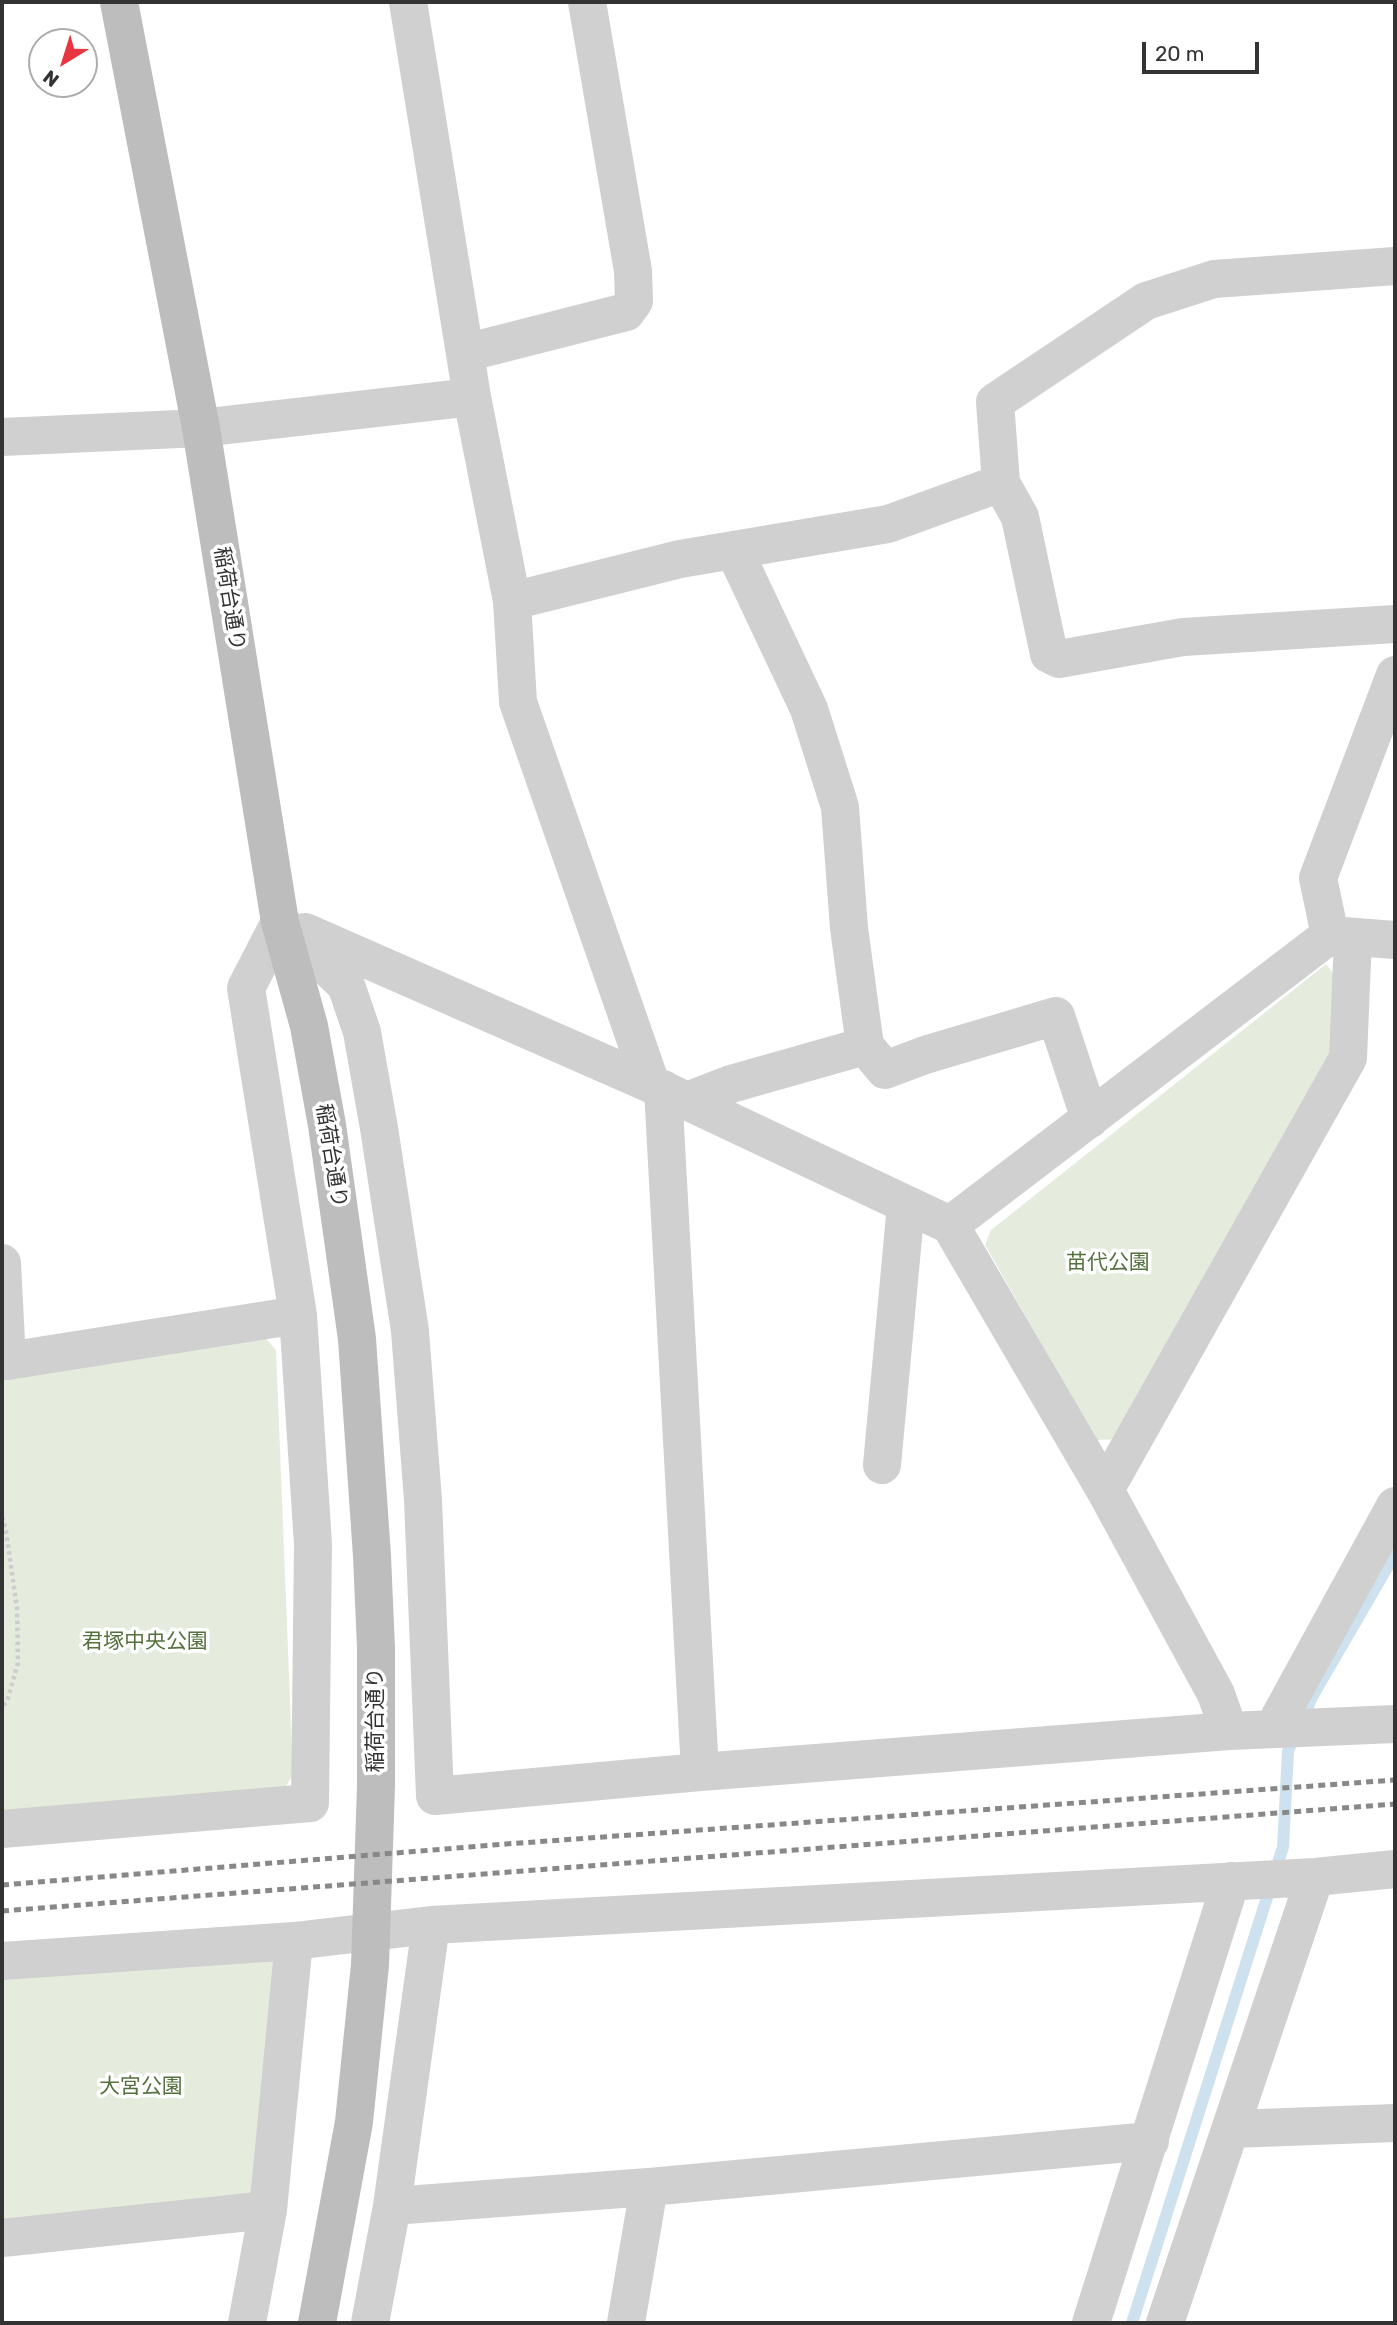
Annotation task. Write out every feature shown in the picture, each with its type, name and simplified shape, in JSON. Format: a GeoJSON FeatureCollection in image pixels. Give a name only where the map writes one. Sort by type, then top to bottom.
{"type":"FeatureCollection","features":[{"type":"Feature","properties":{"kind":"street","name":"稲荷台通り"},"geometry":{"type":"LineString","coordinates":[[119,2],[201,428],[280,922],[309,1026],[327,1125],[357,1339],[376,1648],[376,1786],[370,1965],[354,2122],[317,2323]]}},
{"type":"Feature","properties":{"kind":"street"},"geometry":{"type":"LineString","coordinates":[[408,2],[472,397],[512,601],[518,702],[667,1091],[701,1772]]}},
{"type":"Feature","properties":{"kind":"street"},"geometry":{"type":"LineString","coordinates":[[465,353],[626,312],[634,301],[633,271],[587,2]]}},
{"type":"Feature","properties":{"kind":"street"},"geometry":{"type":"LineString","coordinates":[[1395,266],[1214,279],[1146,301],[995,402],[1001,483],[1020,517],[1049,654],[1059,659],[1183,638],[1395,624]]}},
{"type":"Feature","properties":{"kind":"street"},"geometry":{"type":"LineString","coordinates":[[2,437],[201,428],[472,397]]}},
{"type":"Feature","properties":{"kind":"street"},"geometry":{"type":"LineString","coordinates":[[512,601],[680,559],[888,524],[1001,483]]}},
{"type":"Feature","properties":{"kind":"street"},"geometry":{"type":"LineString","coordinates":[[734,550],[809,709],[841,807],[849,928],[865,1046],[885,1070],[925,1055],[1056,1016],[1090,1119]]}},
{"type":"Feature","properties":{"kind":"street"},"geometry":{"type":"LineString","coordinates":[[1105,1490],[1348,1058],[1341,936],[1318,878],[1395,675]]}},
{"type":"Feature","properties":{"kind":"street"},"geometry":{"type":"LineString","coordinates":[[280,922],[667,1091],[950,1225],[1105,1490],[1216,1694],[1229,1731]]}},
{"type":"Feature","properties":{"kind":"street"},"geometry":{"type":"LineString","coordinates":[[2,1829],[310,1803],[313,1544],[298,1315],[247,988],[280,922]]}},
{"type":"Feature","properties":{"kind":"street"},"geometry":{"type":"LineString","coordinates":[[280,922],[346,985],[362,1032],[410,1331],[423,1500],[435,1797],[701,1772],[1229,1731],[1395,1724]]}},
{"type":"Feature","properties":{"kind":"street"},"geometry":{"type":"LineString","coordinates":[[950,1225],[1341,936],[1395,940]]}},
{"type":"Feature","properties":{"kind":"street"},"geometry":{"type":"LineString","coordinates":[[667,1091],[731,1084],[865,1046]]}},
{"type":"Feature","properties":{"kind":"street"},"geometry":{"type":"LineString","coordinates":[[882,1465],[906,1205]]}},
{"type":"Feature","properties":{"kind":"street"},"geometry":{"type":"LineString","coordinates":[[2,1263],[7,1361],[298,1315]]}},
{"type":"Feature","properties":{"kind":"street"},"geometry":{"type":"LineString","coordinates":[[1273,1729],[1395,1506]]}},
{"type":"Feature","properties":{"kind":"street"},"geometry":{"type":"LineString","coordinates":[[2,1961],[294,1941],[431,1924],[1315,1877],[1395,1869]]}},
{"type":"Feature","properties":{"kind":"street"},"geometry":{"type":"LineString","coordinates":[[1165,2323],[1315,1877]]}},
{"type":"Feature","properties":{"kind":"street"},"geometry":{"type":"LineString","coordinates":[[1091,2323],[1231,1881]]}},
{"type":"Feature","properties":{"kind":"street"},"geometry":{"type":"LineString","coordinates":[[370,2323],[393,2206],[431,1924]]}},
{"type":"Feature","properties":{"kind":"street"},"geometry":{"type":"LineString","coordinates":[[247,2323],[268,2210],[294,1941]]}},
{"type":"Feature","properties":{"kind":"street"},"geometry":{"type":"LineString","coordinates":[[1232,2129],[1395,2123]]}},
{"type":"Feature","properties":{"kind":"street"},"geometry":{"type":"LineString","coordinates":[[393,2206],[649,2187],[1150,2141]]}},
{"type":"Feature","properties":{"kind":"street"},"geometry":{"type":"LineString","coordinates":[[626,2323],[649,2187]]}},
{"type":"Feature","properties":{"kind":"street"},"geometry":{"type":"LineString","coordinates":[[2,2238],[268,2210]]}},
{"type":"Feature","properties":{"kind":"path"},"geometry":{"type":"LineString","coordinates":[[2,1517],[17,1608],[18,1663],[8,1698],[2,1708]]}},
{"type":"Feature","properties":{"kind":"green space","name":"苗代公園"},"geometry":{"type":"Polygon","coordinates":[[[1326,964],[1336,977],[1335,1059],[1119,1439],[1096,1440],[985,1245],[991,1230],[1326,964]]]}},
{"type":"Feature","properties":{"kind":"green space","name":"君塚中央公園"},"geometry":{"type":"Polygon","coordinates":[[[260,1332],[276,1350],[293,1775],[282,1792],[2,1814],[2,1380],[260,1332]]]}},
{"type":"Feature","properties":{"kind":"green space","name":"大宮公園"},"geometry":{"type":"Polygon","coordinates":[[[294,1941],[268,2210],[2,2238],[2,1961],[294,1941]]]}},
{"type":"Feature","properties":{"kind":"waterway"},"geometry":{"type":"LineString","coordinates":[[1132,2323],[1283,1847],[1288,1751],[1312,1697],[1395,1554]]}},
{"type":"Feature","properties":{"kind":"railway"},"geometry":{"type":"LineString","coordinates":[[2,1885],[506,1844],[1395,1780]]}},
{"type":"Feature","properties":{"kind":"railway"},"geometry":{"type":"LineString","coordinates":[[2,1911],[1395,1804]]}}]}
